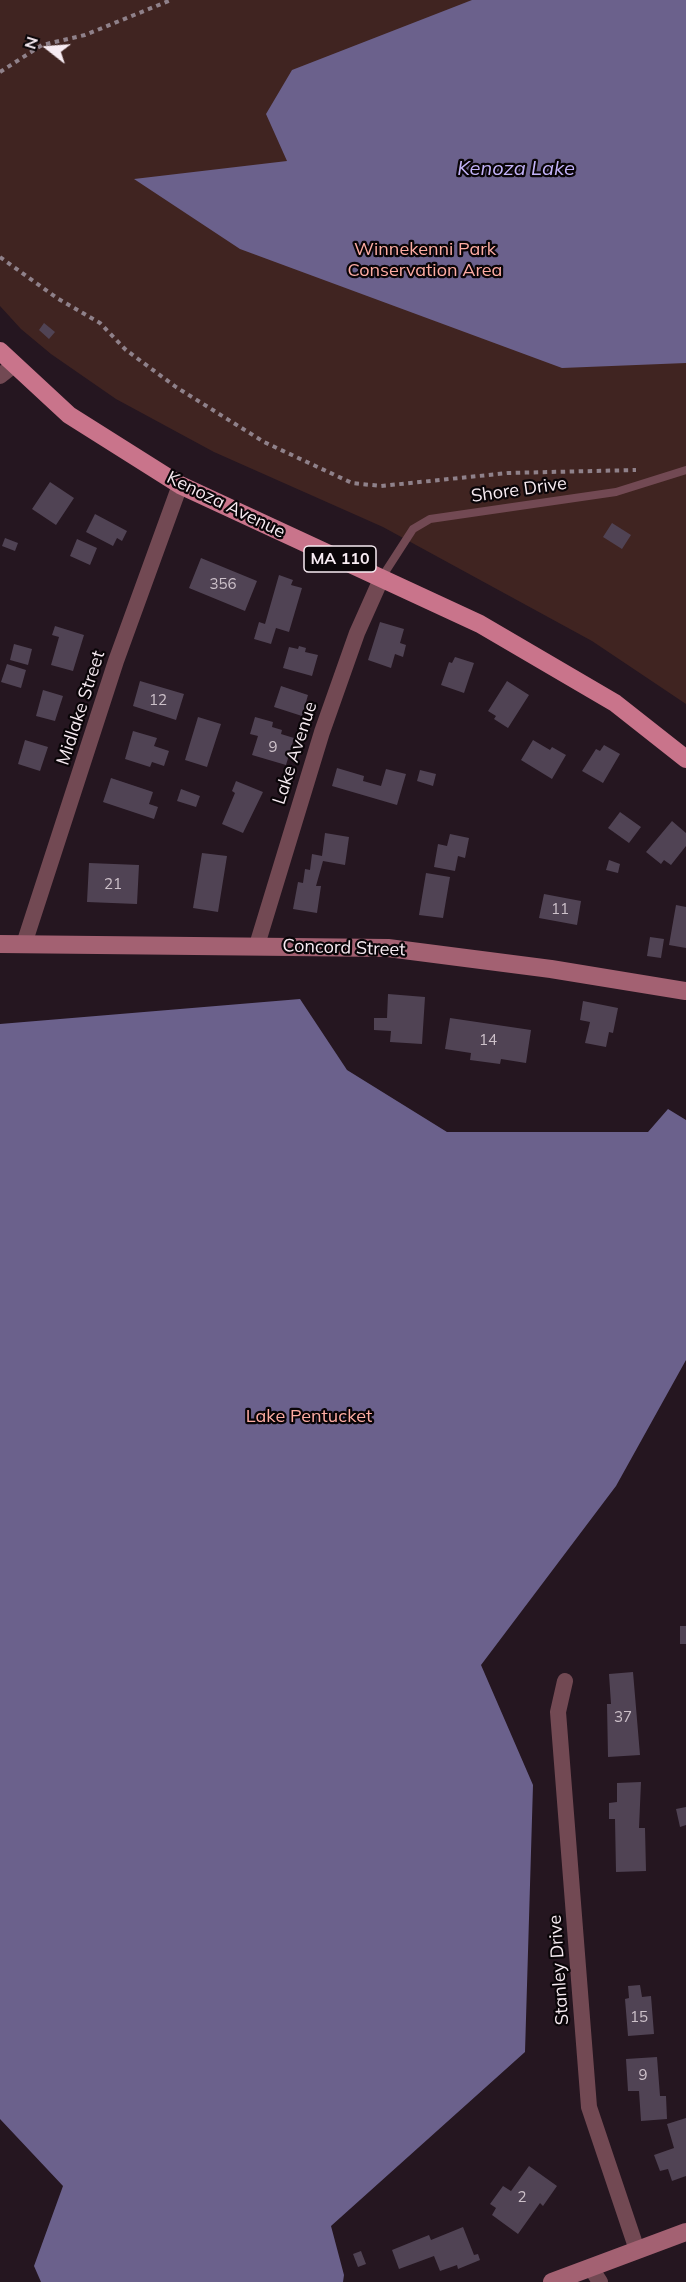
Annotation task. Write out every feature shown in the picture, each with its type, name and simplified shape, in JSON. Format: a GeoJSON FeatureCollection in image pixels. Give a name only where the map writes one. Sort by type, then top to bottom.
{"type":"FeatureCollection","features":[{"type":"Feature","properties":{"kind":"main road","name":"Kenoza Avenue"},"geometry":{"type":"LineString","coordinates":[[0,351],[7,370],[69,415],[180,485],[480,624],[615,703],[686,759]]}},
{"type":"Feature","properties":{"kind":"main road","name":"Concord Street"},"geometry":{"type":"LineString","coordinates":[[0,944],[388,948],[551,969],[686,991]]}},
{"type":"Feature","properties":{"kind":"main road"},"geometry":{"type":"LineString","coordinates":[[552,2282],[595,2275],[637,2250],[686,2232]]}},
{"type":"Feature","properties":{"kind":"street","name":"Midlake Street"},"geometry":{"type":"LineString","coordinates":[[24,944],[116,661],[180,485]]}},
{"type":"Feature","properties":{"kind":"street","name":"Lake Avenue"},"geometry":{"type":"LineString","coordinates":[[257,945],[322,732],[357,633],[382,577]]}},
{"type":"Feature","properties":{"kind":"street","name":"Stanley Drive"},"geometry":{"type":"LineString","coordinates":[[565,1681],[558,1712],[589,2108],[637,2250]]}},
{"type":"Feature","properties":{"kind":"lane","name":"Shore Drive"},"geometry":{"type":"LineString","coordinates":[[382,577],[413,529],[430,519],[616,492],[686,470]]}},
{"type":"Feature","properties":{"kind":"path"},"geometry":{"type":"LineString","coordinates":[[0,72],[42,45],[84,34],[171,0]]}},
{"type":"Feature","properties":{"kind":"path"},"geometry":{"type":"LineString","coordinates":[[0,257],[57,298],[100,323],[126,350],[176,387],[264,442],[352,483],[381,486],[508,473],[639,470]]}},
{"type":"Feature","properties":{"kind":"green space","name":"Winnekenni Park Conservation Area"},"geometry":{"type":"Polygon","coordinates":[[[0,0],[686,0],[686,704],[592,641],[383,527],[214,452],[116,399],[51,354],[21,329],[0,306],[0,0]]]}},
{"type":"Feature","properties":{"kind":"water","name":"Kenoza Lake"},"geometry":{"type":"Polygon","coordinates":[[[472,0],[686,0],[686,363],[562,368],[240,249],[134,179],[287,161],[266,114],[292,70],[472,0]]]}},
{"type":"Feature","properties":{"kind":"water","name":"Lake Pentucket"},"geometry":{"type":"Polygon","coordinates":[[[300,999],[347,1070],[447,1132],[648,1132],[668,1109],[686,1120],[686,1360],[616,1486],[481,1665],[533,1785],[525,2052],[331,2226],[344,2275],[343,2282],[41,2282],[34,2266],[63,2186],[0,2119],[0,1024],[300,999]]]}},
{"type":"Feature","properties":{"kind":"building"},"geometry":{"type":"Polygon","coordinates":[[[44,323],[55,332],[49,339],[39,330],[44,323]]]}},
{"type":"Feature","properties":{"kind":"building"},"geometry":{"type":"Polygon","coordinates":[[[50,482],[74,498],[56,525],[32,509],[50,482]]]}},
{"type":"Feature","properties":{"kind":"building"},"geometry":{"type":"Polygon","coordinates":[[[95,514],[127,531],[122,541],[117,538],[113,546],[86,532],[95,514]]]}},
{"type":"Feature","properties":{"kind":"building"},"geometry":{"type":"Polygon","coordinates":[[[612,523],[631,535],[622,549],[603,537],[612,523]]]}},
{"type":"Feature","properties":{"kind":"building"},"geometry":{"type":"Polygon","coordinates":[[[5,538],[18,543],[15,551],[2,546],[5,538]]]}},
{"type":"Feature","properties":{"kind":"building"},"geometry":{"type":"Polygon","coordinates":[[[77,539],[97,548],[90,565],[70,556],[77,539]]]}},
{"type":"Feature","properties":{"kind":"building"},"geometry":{"type":"Polygon","coordinates":[[[201,558],[257,581],[245,611],[189,588],[201,558]]]}},
{"type":"Feature","properties":{"kind":"building"},"geometry":{"type":"Polygon","coordinates":[[[279,575],[293,580],[291,585],[302,588],[289,632],[276,628],[271,644],[254,639],[259,622],[265,624],[279,575]]]}},
{"type":"Feature","properties":{"kind":"building"},"geometry":{"type":"Polygon","coordinates":[[[380,622],[404,629],[400,643],[406,645],[403,657],[395,654],[391,668],[368,660],[380,622]]]}},
{"type":"Feature","properties":{"kind":"building"},"geometry":{"type":"Polygon","coordinates":[[[55,626],[84,635],[73,671],[51,665],[59,637],[52,635],[55,626]]]}},
{"type":"Feature","properties":{"kind":"building"},"geometry":{"type":"Polygon","coordinates":[[[14,644],[32,649],[28,665],[10,660],[14,644]]]}},
{"type":"Feature","properties":{"kind":"building"},"geometry":{"type":"Polygon","coordinates":[[[299,646],[306,648],[305,652],[318,655],[312,676],[283,668],[289,647],[298,649],[299,646]]]}},
{"type":"Feature","properties":{"kind":"building"},"geometry":{"type":"Polygon","coordinates":[[[455,657],[474,663],[464,693],[441,685],[449,662],[452,663],[455,657]]]}},
{"type":"Feature","properties":{"kind":"building"},"geometry":{"type":"Polygon","coordinates":[[[7,664],[26,670],[21,688],[1,682],[7,664]]]}},
{"type":"Feature","properties":{"kind":"building"},"geometry":{"type":"Polygon","coordinates":[[[140,681],[184,694],[176,720],[133,706],[140,681]]]}},
{"type":"Feature","properties":{"kind":"building"},"geometry":{"type":"Polygon","coordinates":[[[507,681],[529,695],[508,728],[494,719],[496,716],[488,711],[507,681]]]}},
{"type":"Feature","properties":{"kind":"building"},"geometry":{"type":"Polygon","coordinates":[[[281,686],[308,695],[302,716],[274,707],[281,686]]]}},
{"type":"Feature","properties":{"kind":"building"},"geometry":{"type":"Polygon","coordinates":[[[43,690],[63,696],[55,721],[36,716],[43,690]]]}},
{"type":"Feature","properties":{"kind":"building"},"geometry":{"type":"Polygon","coordinates":[[[198,717],[221,724],[207,767],[185,760],[198,717]]]}},
{"type":"Feature","properties":{"kind":"building"},"geometry":{"type":"Polygon","coordinates":[[[255,717],[273,722],[272,727],[282,730],[281,734],[294,738],[286,765],[252,755],[258,736],[250,734],[255,717]]]}},
{"type":"Feature","properties":{"kind":"building"},"geometry":{"type":"Polygon","coordinates":[[[133,731],[157,738],[154,746],[169,751],[164,766],[152,762],[150,767],[125,759],[133,731]]]}},
{"type":"Feature","properties":{"kind":"building"},"geometry":{"type":"Polygon","coordinates":[[[25,740],[48,747],[40,771],[18,764],[25,740]]]}},
{"type":"Feature","properties":{"kind":"building"},"geometry":{"type":"Polygon","coordinates":[[[533,740],[550,750],[552,747],[566,755],[552,779],[521,760],[533,740]]]}},
{"type":"Feature","properties":{"kind":"building"},"geometry":{"type":"Polygon","coordinates":[[[604,745],[620,754],[603,783],[582,771],[596,749],[600,751],[604,745]]]}},
{"type":"Feature","properties":{"kind":"building"},"geometry":{"type":"Polygon","coordinates":[[[337,768],[364,776],[363,781],[381,786],[386,769],[406,774],[397,805],[332,786],[337,768]]]}},
{"type":"Feature","properties":{"kind":"building"},"geometry":{"type":"Polygon","coordinates":[[[420,770],[436,774],[433,786],[417,781],[420,770]]]}},
{"type":"Feature","properties":{"kind":"building"},"geometry":{"type":"Polygon","coordinates":[[[111,778],[153,792],[149,804],[158,807],[154,819],[103,802],[111,778]]]}},
{"type":"Feature","properties":{"kind":"building"},"geometry":{"type":"Polygon","coordinates":[[[236,781],[263,792],[243,833],[222,824],[235,793],[232,791],[236,781]]]}},
{"type":"Feature","properties":{"kind":"building"},"geometry":{"type":"Polygon","coordinates":[[[181,789],[200,796],[196,807],[177,801],[181,789]]]}},
{"type":"Feature","properties":{"kind":"building"},"geometry":{"type":"Polygon","coordinates":[[[620,812],[641,827],[629,843],[608,828],[620,812]]]}},
{"type":"Feature","properties":{"kind":"building"},"geometry":{"type":"Polygon","coordinates":[[[672,821],[686,833],[686,846],[671,865],[664,860],[661,864],[646,852],[672,821]]]}},
{"type":"Feature","properties":{"kind":"building"},"geometry":{"type":"Polygon","coordinates":[[[325,833],[349,837],[345,865],[323,861],[316,886],[321,886],[317,913],[293,909],[298,882],[303,883],[305,869],[310,870],[312,854],[322,856],[325,833]]]}},
{"type":"Feature","properties":{"kind":"building"},"geometry":{"type":"Polygon","coordinates":[[[450,834],[469,838],[465,858],[458,856],[455,871],[434,867],[438,844],[447,846],[450,834]]]}},
{"type":"Feature","properties":{"kind":"building"},"geometry":{"type":"Polygon","coordinates":[[[202,853],[227,856],[218,912],[193,908],[202,853]]]}},
{"type":"Feature","properties":{"kind":"building"},"geometry":{"type":"Polygon","coordinates":[[[609,860],[620,864],[618,873],[606,870],[609,860]]]}},
{"type":"Feature","properties":{"kind":"building"},"geometry":{"type":"Polygon","coordinates":[[[89,863],[139,865],[137,904],[87,902],[89,863]]]}},
{"type":"Feature","properties":{"kind":"building"},"geometry":{"type":"Polygon","coordinates":[[[426,873],[450,877],[443,918],[419,915],[426,873]]]}},
{"type":"Feature","properties":{"kind":"building"},"geometry":{"type":"Polygon","coordinates":[[[544,894],[581,901],[577,925],[539,918],[544,894]]]}},
{"type":"Feature","properties":{"kind":"building"},"geometry":{"type":"Polygon","coordinates":[[[676,905],[686,907],[686,948],[669,945],[676,905]]]}},
{"type":"Feature","properties":{"kind":"building"},"geometry":{"type":"Polygon","coordinates":[[[650,937],[664,939],[661,958],[647,956],[650,937]]]}},
{"type":"Feature","properties":{"kind":"building"},"geometry":{"type":"Polygon","coordinates":[[[388,994],[425,997],[422,1044],[390,1042],[391,1031],[374,1030],[374,1018],[387,1018],[388,994]]]}},
{"type":"Feature","properties":{"kind":"building"},"geometry":{"type":"Polygon","coordinates":[[[583,1001],[618,1008],[613,1033],[609,1032],[606,1047],[585,1043],[590,1022],[580,1020],[583,1001]]]}},
{"type":"Feature","properties":{"kind":"building"},"geometry":{"type":"Polygon","coordinates":[[[450,1018],[531,1030],[526,1063],[501,1059],[500,1064],[470,1060],[471,1053],[445,1049],[450,1018]]]}},
{"type":"Feature","properties":{"kind":"building"},"geometry":{"type":"Polygon","coordinates":[[[680,1626],[686,1626],[686,1644],[680,1644],[680,1626]]]}},
{"type":"Feature","properties":{"kind":"building"},"geometry":{"type":"Polygon","coordinates":[[[633,1672],[640,1755],[608,1757],[607,1704],[611,1704],[609,1674],[633,1672]]]}},
{"type":"Feature","properties":{"kind":"building"},"geometry":{"type":"Polygon","coordinates":[[[641,1782],[639,1828],[645,1828],[646,1871],[616,1872],[615,1819],[609,1819],[609,1803],[617,1802],[617,1783],[641,1782]]]}},
{"type":"Feature","properties":{"kind":"building"},"geometry":{"type":"Polygon","coordinates":[[[686,1807],[686,1825],[680,1827],[676,1809],[686,1807]]]}},
{"type":"Feature","properties":{"kind":"building"},"geometry":{"type":"Polygon","coordinates":[[[640,1985],[642,1997],[651,1996],[654,2034],[628,2036],[625,1999],[629,1998],[628,1986],[640,1985]]]}},
{"type":"Feature","properties":{"kind":"building"},"geometry":{"type":"Polygon","coordinates":[[[657,2057],[660,2096],[666,2096],[667,2119],[641,2121],[639,2091],[628,2091],[626,2059],[657,2057]]]}},
{"type":"Feature","properties":{"kind":"building"},"geometry":{"type":"Polygon","coordinates":[[[686,2118],[686,2176],[672,2181],[668,2169],[660,2171],[654,2155],[674,2148],[667,2124],[686,2118]]]}},
{"type":"Feature","properties":{"kind":"building"},"geometry":{"type":"Polygon","coordinates":[[[529,2166],[557,2186],[543,2206],[540,2203],[518,2234],[492,2215],[496,2208],[490,2204],[503,2186],[511,2191],[529,2166]]]}},
{"type":"Feature","properties":{"kind":"building"},"geometry":{"type":"Polygon","coordinates":[[[463,2227],[474,2255],[478,2254],[480,2260],[458,2269],[457,2265],[440,2271],[434,2256],[399,2269],[392,2250],[429,2235],[431,2240],[463,2227]]]}},
{"type":"Feature","properties":{"kind":"building"},"geometry":{"type":"Polygon","coordinates":[[[361,2251],[366,2264],[358,2267],[353,2254],[361,2251]]]}}]}
